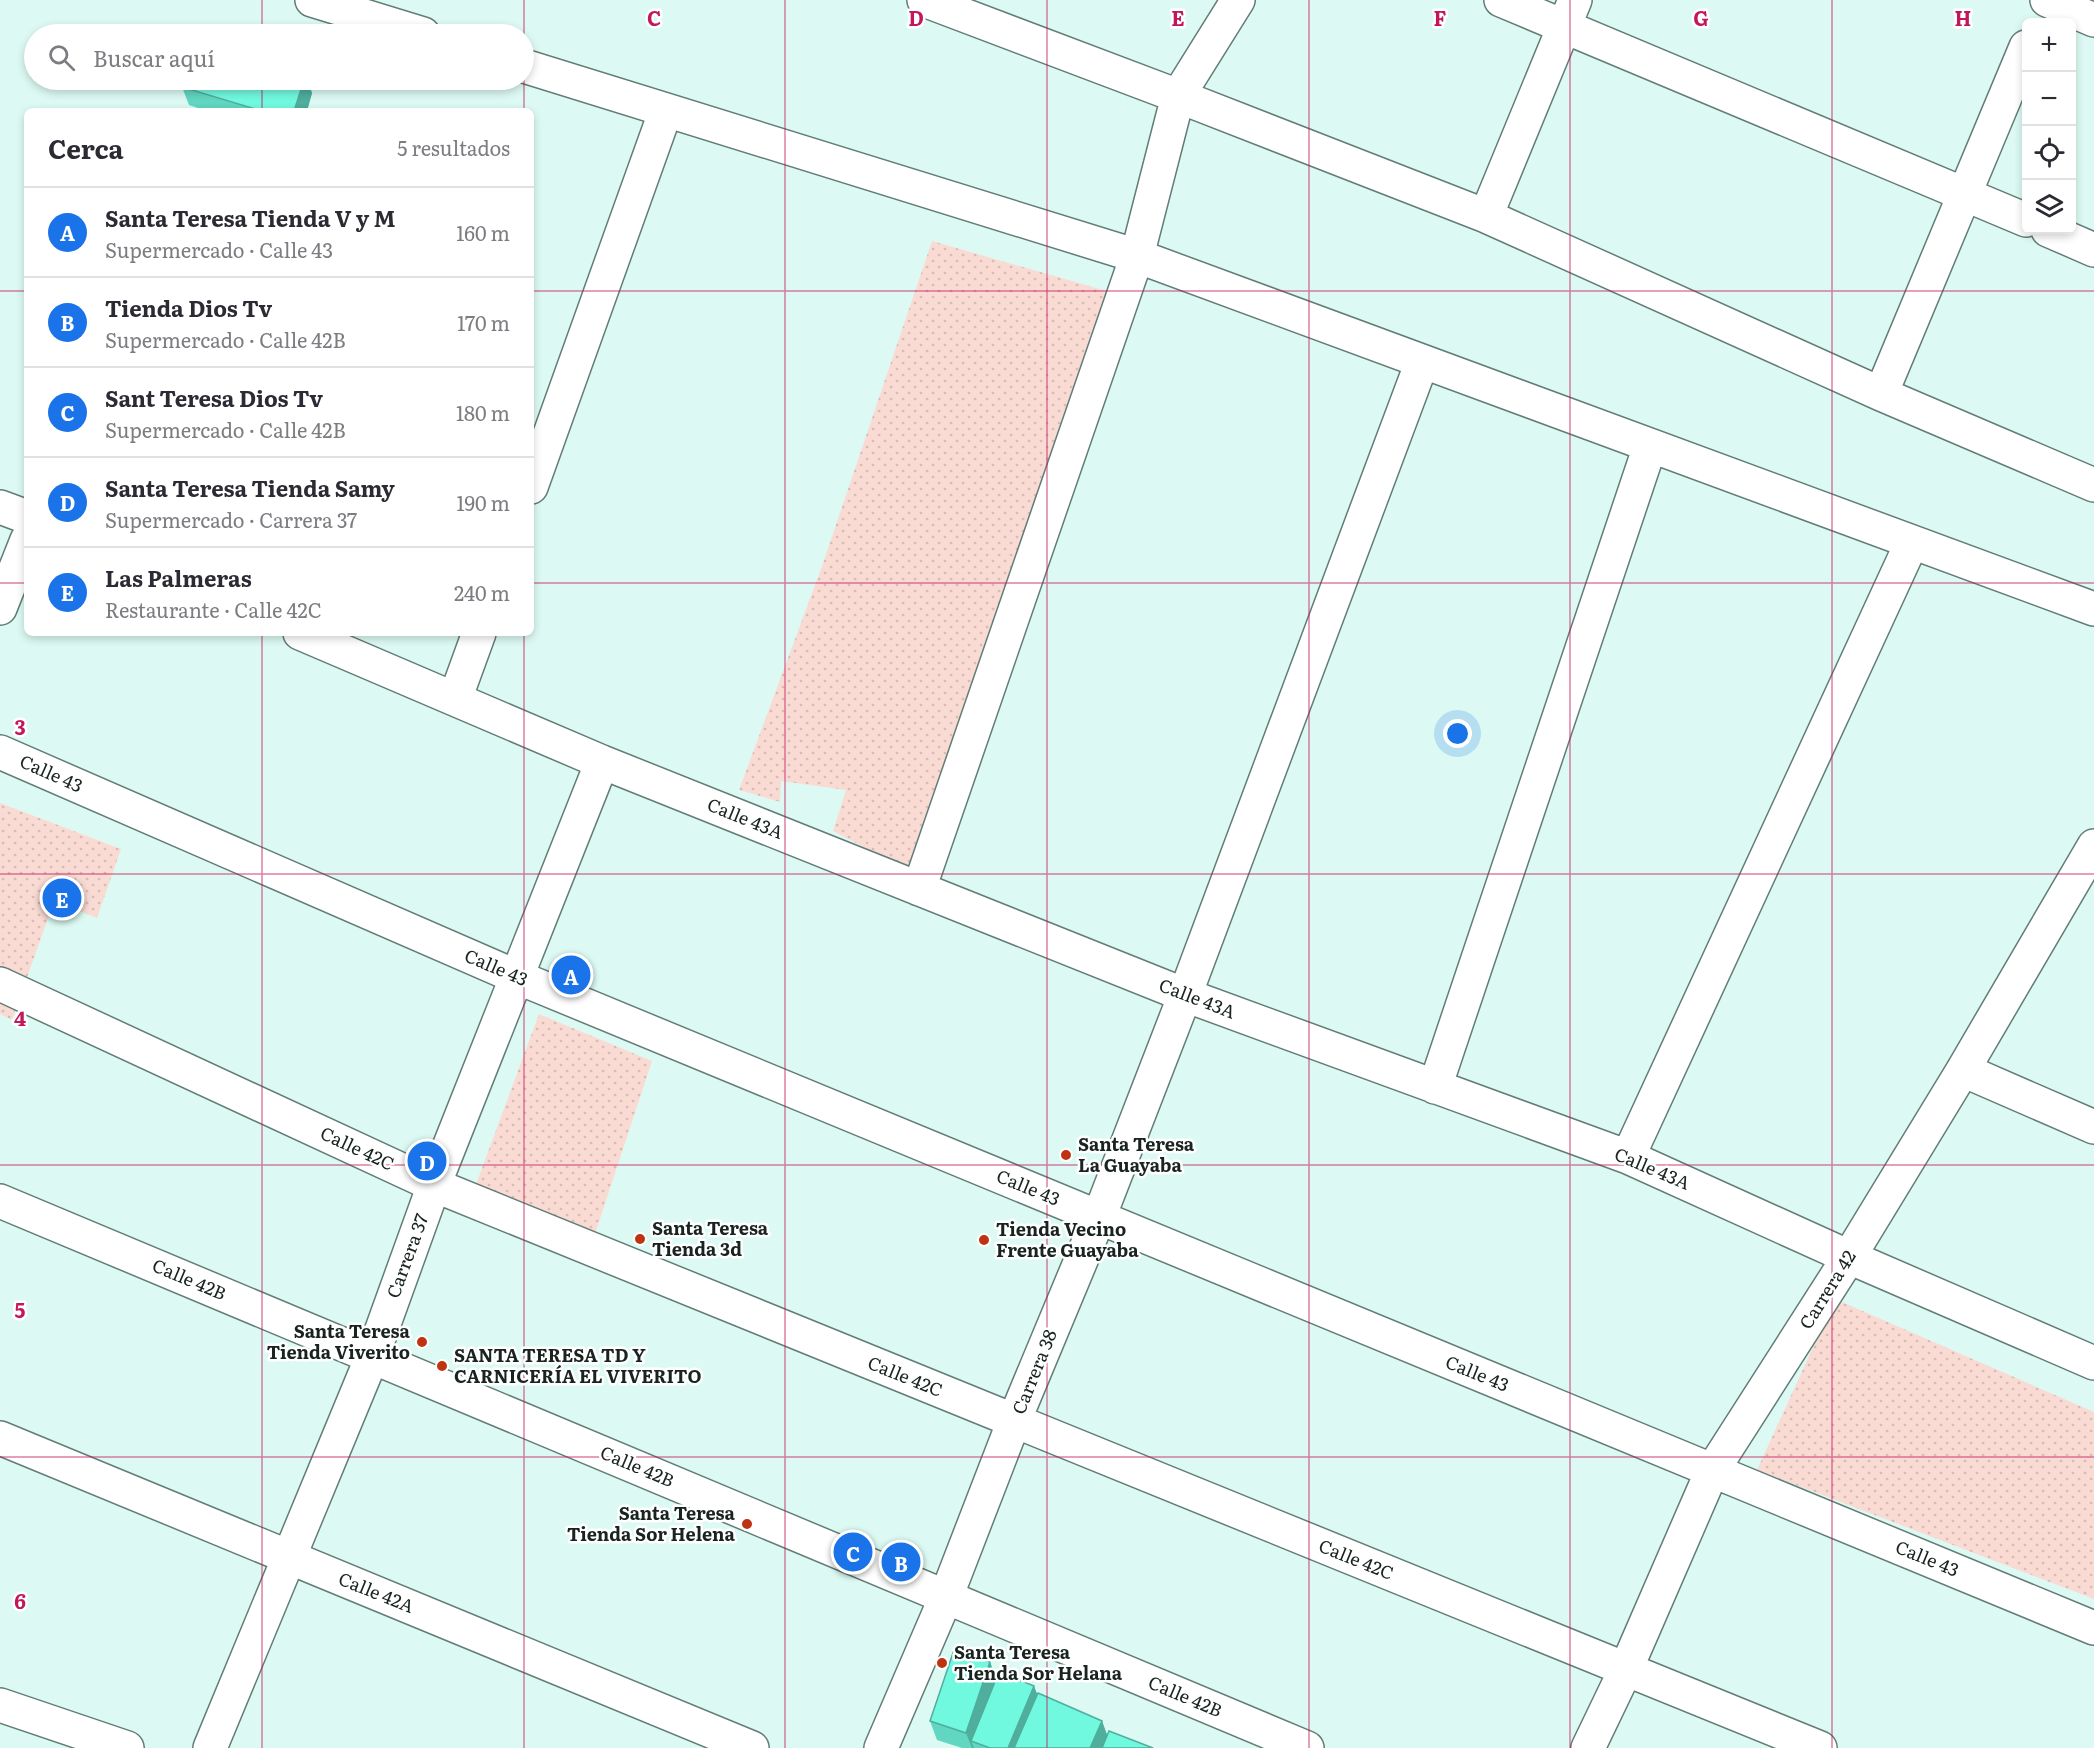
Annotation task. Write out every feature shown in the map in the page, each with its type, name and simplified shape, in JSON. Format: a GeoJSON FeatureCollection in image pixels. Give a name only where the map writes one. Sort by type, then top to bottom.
{"type":"FeatureCollection","features":[{"type":"Feature","properties":{"kind":"street"},"geometry":{"type":"LineString","coordinates":[[312,0],[390,24]]}},
{"type":"Feature","properties":{"kind":"street"},"geometry":{"type":"LineString","coordinates":[[924,0],[1486,216],[1881,394],[2094,485]]}},
{"type":"Feature","properties":{"kind":"street"},"geometry":{"type":"LineString","coordinates":[[919,889],[1137,256],[1178,96],[1238,0]]}},
{"type":"Feature","properties":{"kind":"street"},"geometry":{"type":"LineString","coordinates":[[1502,0],[1569,14],[2022,218]]}},
{"type":"Feature","properties":{"kind":"street"},"geometry":{"type":"LineString","coordinates":[[2039,18],[2047,0],[2094,20]]}},
{"type":"Feature","properties":{"kind":"street"},"geometry":{"type":"LineString","coordinates":[[1486,216],[1569,14]]}},
{"type":"Feature","properties":{"kind":"street"},"geometry":{"type":"LineString","coordinates":[[1881,394],[2022,57]]}},
{"type":"Feature","properties":{"kind":"street"},"geometry":{"type":"LineString","coordinates":[[534,69],[1137,256],[2094,609]]}},
{"type":"Feature","properties":{"kind":"street"},"geometry":{"type":"LineString","coordinates":[[534,479],[666,110]]}},
{"type":"Feature","properties":{"kind":"street"},"geometry":{"type":"LineString","coordinates":[[2057,234],[2094,250]]}},
{"type":"Feature","properties":{"kind":"street","name":"Carrera 38"},"geometry":{"type":"LineString","coordinates":[[881,1748],[946,1597],[1014,1421],[1099,1217],[1185,995],[1422,362]]}},
{"type":"Feature","properties":{"kind":"street"},"geometry":{"type":"LineString","coordinates":[[1435,1087],[1650,446]]}},
{"type":"Feature","properties":{"kind":"street"},"geometry":{"type":"LineString","coordinates":[[0,507],[24,516]]}},
{"type":"Feature","properties":{"kind":"street"},"geometry":{"type":"LineString","coordinates":[[1628,1157],[1912,542]]}},
{"type":"Feature","properties":{"kind":"street"},"geometry":{"type":"LineString","coordinates":[[0,608],[24,548]]}},
{"type":"Feature","properties":{"kind":"street","name":"Calle 43A"},"geometry":{"type":"LineString","coordinates":[[307,636],[602,762],[1185,995],[1628,1157],[1849,1257],[2094,1363]]}},
{"type":"Feature","properties":{"kind":"street"},"geometry":{"type":"LineString","coordinates":[[455,699],[477,636]]}},
{"type":"Feature","properties":{"kind":"street","name":"Calle 43"},"geometry":{"type":"LineString","coordinates":[[0,752],[517,977],[2094,1628]]}},
{"type":"Feature","properties":{"kind":"street","name":"Carrera 37"},"geometry":{"type":"LineString","coordinates":[[210,1748],[372,1357],[434,1185],[602,762]]}},
{"type":"Feature","properties":{"kind":"street","name":"Carrera 42"},"geometry":{"type":"LineString","coordinates":[[1588,1748],[1626,1669],[1712,1471],[2085,880],[2094,846]]}},
{"type":"Feature","properties":{"kind":"street","name":"Calle 42C"},"geometry":{"type":"LineString","coordinates":[[0,984],[434,1185],[1820,1748]]}},
{"type":"Feature","properties":{"kind":"street"},"geometry":{"type":"LineString","coordinates":[[1964,1070],[2094,1127]]}},
{"type":"Feature","properties":{"kind":"street","name":"Calle 42B"},"geometry":{"type":"LineString","coordinates":[[0,1201],[1307,1748]]}},
{"type":"Feature","properties":{"kind":"street","name":"Calle 42A"},"geometry":{"type":"LineString","coordinates":[[0,1438],[752,1748]]}},
{"type":"Feature","properties":{"kind":"street"},"geometry":{"type":"LineString","coordinates":[[0,1705],[127,1748]]}},
{"type":"Feature","properties":{"kind":"shaded area"},"geometry":{"type":"Polygon","coordinates":[[[932,241],[1110,292],[912,872],[833,831],[846,790],[781,781],[780,802],[739,790],[821,569],[932,241]]]}},
{"type":"Feature","properties":{"kind":"shaded area"},"geometry":{"type":"Polygon","coordinates":[[[0,803],[121,849],[97,918],[54,901],[12,1020],[0,1014],[0,803]]]}},
{"type":"Feature","properties":{"kind":"shaded area"},"geometry":{"type":"Polygon","coordinates":[[[539,1014],[652,1061],[593,1240],[475,1187],[539,1014]]]}},
{"type":"Feature","properties":{"kind":"shaded area"},"geometry":{"type":"Polygon","coordinates":[[[1835,1299],[2094,1412],[2094,1599],[1757,1470],[1835,1299]]]}},
{"type":"Feature","properties":{"kind":"building"},"geometry":{"type":"Polygon","coordinates":[[[192,90],[301,90],[295,108],[252,108],[192,90]]]}},
{"type":"Feature","properties":{"kind":"building"},"geometry":{"type":"Polygon","coordinates":[[[954,1650],[990,1662],[966,1733],[930,1721],[954,1650]]]}},
{"type":"Feature","properties":{"kind":"building"},"geometry":{"type":"Polygon","coordinates":[[[999,1672],[1034,1686],[1008,1748],[990,1748],[971,1741],[999,1672]]]}},
{"type":"Feature","properties":{"kind":"building"},"geometry":{"type":"Polygon","coordinates":[[[1038,1693],[1102,1721],[1090,1748],[1014,1748],[1038,1693]]]}},
{"type":"Feature","properties":{"kind":"building"},"geometry":{"type":"Polygon","coordinates":[[[1109,1731],[1153,1748],[1102,1748],[1109,1731]]]}},
{"type":"Feature","properties":{"kind":"place","name":"Las Palmeras"},"geometry":{"type":"Point","coordinates":[62,898]}},
{"type":"Feature","properties":{"kind":"place","name":"Santa Teresa Tienda V y M"},"geometry":{"type":"Point","coordinates":[571,975]}},
{"type":"Feature","properties":{"kind":"place","name":"Santa Teresa La Guayaba"},"geometry":{"type":"Point","coordinates":[1066,1155]}},
{"type":"Feature","properties":{"kind":"place","name":"Santa Teresa Tienda Samy"},"geometry":{"type":"Point","coordinates":[427,1161]}},
{"type":"Feature","properties":{"kind":"place","name":"Santa Teresa Tienda 3d"},"geometry":{"type":"Point","coordinates":[640,1239]}},
{"type":"Feature","properties":{"kind":"place","name":"Tienda Vecino Frente Guayaba"},"geometry":{"type":"Point","coordinates":[984,1240]}},
{"type":"Feature","properties":{"kind":"place","name":"Santa Teresa Tienda Viverito"},"geometry":{"type":"Point","coordinates":[422,1342]}},
{"type":"Feature","properties":{"kind":"place","name":"SANTA TERESA TD Y CARNICERÍA EL VIVERITO"},"geometry":{"type":"Point","coordinates":[442,1366]}},
{"type":"Feature","properties":{"kind":"place","name":"Santa Teresa Tienda Sor Helena"},"geometry":{"type":"Point","coordinates":[747,1524]}},
{"type":"Feature","properties":{"kind":"place","name":"Sant Teresa Dios Tv"},"geometry":{"type":"Point","coordinates":[853,1552]}},
{"type":"Feature","properties":{"kind":"place","name":"Tienda Dios Tv"},"geometry":{"type":"Point","coordinates":[901,1562]}},
{"type":"Feature","properties":{"kind":"place","name":"Santa Teresa Tienda Sor Helana"},"geometry":{"type":"Point","coordinates":[942,1663]}}]}
